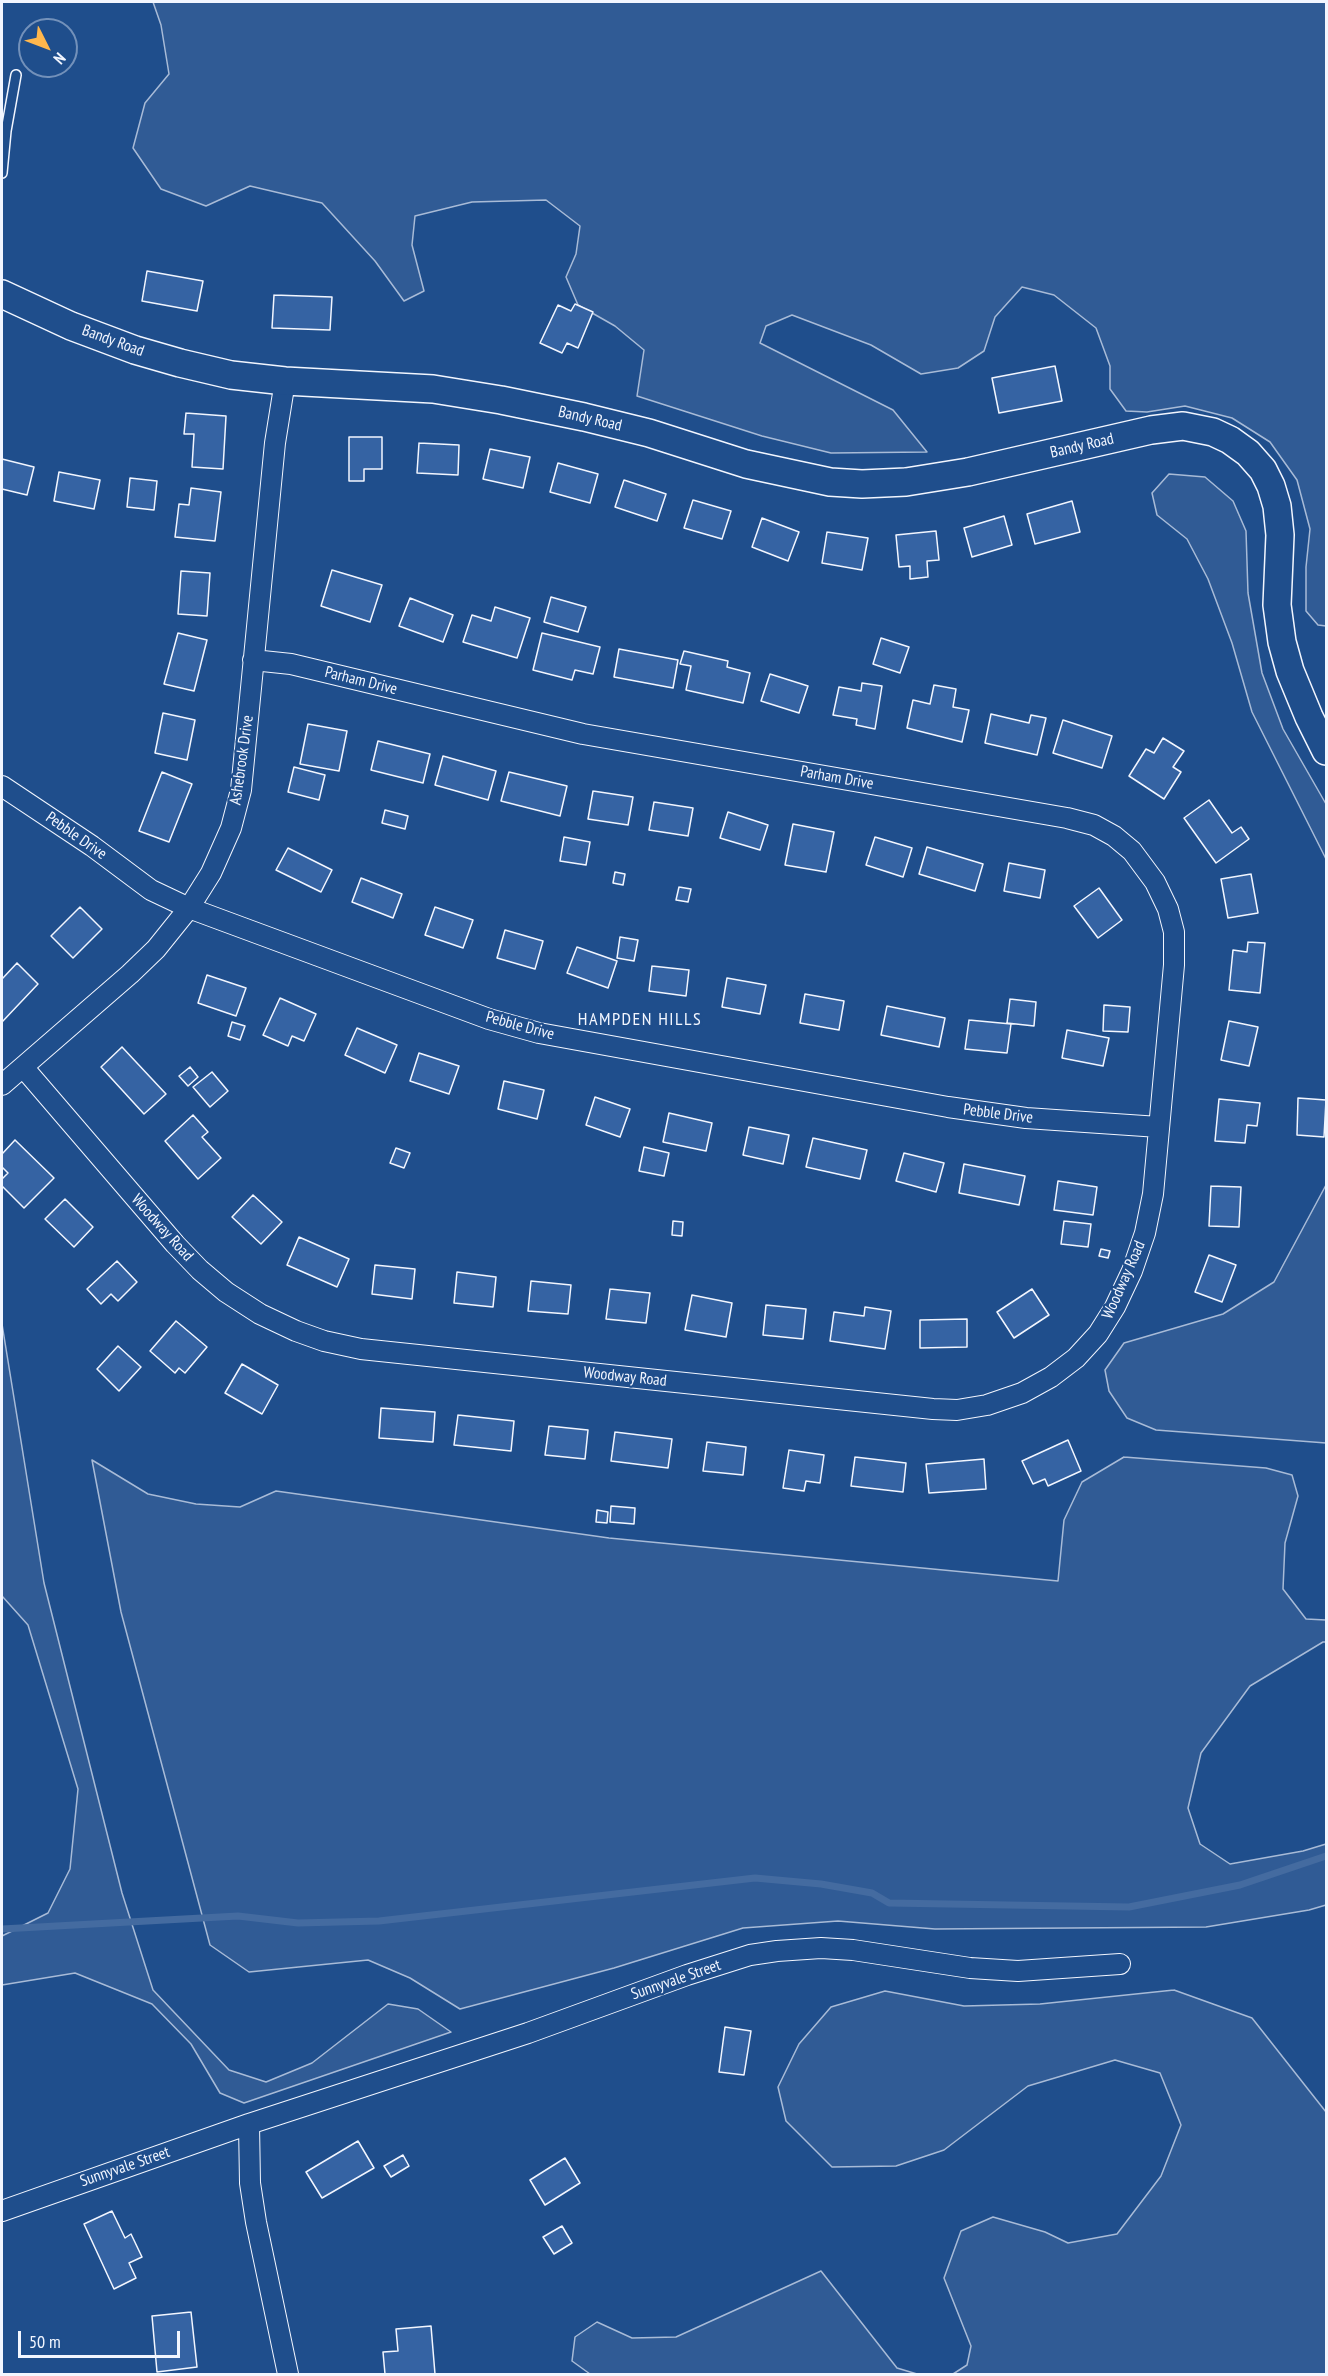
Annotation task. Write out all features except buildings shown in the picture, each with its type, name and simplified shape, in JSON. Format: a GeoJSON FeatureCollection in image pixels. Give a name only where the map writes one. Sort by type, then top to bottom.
{"type":"FeatureCollection","features":[{"type":"Feature","properties":{"kind":"street","name":"Bandy Road"},"geometry":{"type":"LineString","coordinates":[[2,294],[71,326],[135,350],[231,375],[285,381],[433,389],[501,400],[649,433],[780,473],[830,482],[862,484],[906,482],[968,472],[1151,430],[1183,426],[1213,432],[1230,440],[1248,453],[1263,470],[1271,486],[1277,506],[1280,535],[1277,605],[1282,642],[1298,690],[1326,751]]}},
{"type":"Feature","properties":{"kind":"street","name":"Ashebrook Drive"},"geometry":{"type":"LineString","coordinates":[[2,1085],[156,949],[189,908],[211,873],[231,828],[241,790],[275,443],[285,381]]}},
{"type":"Feature","properties":{"kind":"street","name":"Parham Drive"},"geometry":{"type":"LineString","coordinates":[[254,660],[291,664],[583,734],[1067,818],[1094,825],[1114,836],[1132,851],[1155,882],[1168,909],[1174,932],[1174,965],[1159,1127]]}},
{"type":"Feature","properties":{"kind":"street","name":"Pebble Drive"},"geometry":{"type":"LineString","coordinates":[[2,786],[92,846],[151,890],[189,908],[478,1015],[539,1033],[948,1107],[1026,1118],[1159,1127]]}},
{"type":"Feature","properties":{"kind":"street","name":"Woodway Road"},"geometry":{"type":"LineString","coordinates":[[23,1067],[200,1270],[226,1292],[260,1314],[296,1331],[324,1341],[361,1349],[933,1409],[957,1410],[987,1405],[1022,1393],[1068,1364],[1098,1334],[1115,1307],[1145,1233],[1153,1194],[1159,1127]]}},
{"type":"Feature","properties":{"kind":"street","name":"Sunnyvale Street"},"geometry":{"type":"LineString","coordinates":[[2,2211],[249,2124],[528,2033],[687,1975],[750,1955],[810,1949],[853,1950],[970,1968],[1018,1971],[1120,1964]]}},
{"type":"Feature","properties":{"kind":"street"},"geometry":{"type":"LineString","coordinates":[[249,2124],[250,2183],[256,2222],[288,2374]]}},
{"type":"Feature","properties":{"kind":"lane"},"geometry":{"type":"LineString","coordinates":[[2,172],[6,131],[16,75]]}},
{"type":"Feature","properties":{"kind":"lane"},"geometry":{"type":"LineString","coordinates":[[2,281],[2,294]]}},
{"type":"Feature","properties":{"kind":"shaded area"},"geometry":{"type":"Polygon","coordinates":[[[153,2],[1326,2],[1326,626],[1318,625],[1306,611],[1306,567],[1310,529],[1297,480],[1270,442],[1232,418],[1185,406],[1147,412],[1126,411],[1110,389],[1110,366],[1096,328],[1054,295],[1022,287],[995,317],[984,351],[958,368],[921,374],[871,345],[792,315],[766,326],[760,343],[893,410],[927,452],[831,453],[762,436],[637,396],[644,350],[615,326],[578,305],[566,277],[576,254],[580,226],[546,200],[472,202],[415,216],[412,245],[424,291],[404,301],[375,261],[322,203],[250,186],[206,206],[161,189],[133,148],[145,103],[169,74],[161,25],[153,2]]]}},
{"type":"Feature","properties":{"kind":"shaded area"},"geometry":{"type":"Polygon","coordinates":[[[1169,474],[1205,477],[1233,501],[1246,531],[1248,593],[1262,673],[1283,729],[1326,804],[1326,859],[1252,712],[1232,643],[1208,579],[1187,539],[1157,515],[1152,493],[1169,474]]]}},
{"type":"Feature","properties":{"kind":"shaded area"},"geometry":{"type":"Polygon","coordinates":[[[1326,1185],[1326,1443],[1156,1430],[1127,1418],[1109,1391],[1105,1370],[1124,1343],[1223,1314],[1274,1282],[1326,1185]]]}},
{"type":"Feature","properties":{"kind":"shaded area"},"geometry":{"type":"Polygon","coordinates":[[[2,1324],[44,1583],[122,1893],[153,1990],[229,2070],[266,2082],[312,2063],[388,2004],[418,2009],[451,2032],[244,2103],[220,2093],[191,2044],[152,2004],[75,1973],[2,1985],[2,1936],[48,1913],[70,1869],[78,1789],[28,1625],[2,1596],[2,1324]]]}},
{"type":"Feature","properties":{"kind":"shaded area"},"geometry":{"type":"Polygon","coordinates":[[[1124,1457],[1266,1468],[1292,1475],[1298,1496],[1285,1543],[1283,1589],[1306,1619],[1326,1620],[1326,1642],[1250,1686],[1201,1753],[1188,1808],[1200,1844],[1230,1864],[1303,1851],[1326,1844],[1326,1905],[1309,1910],[1206,1927],[935,1929],[838,1921],[743,1928],[614,1968],[460,2009],[410,1978],[368,1960],[249,1972],[210,1945],[121,1612],[92,1460],[148,1494],[196,1504],[240,1507],[276,1491],[609,1538],[1058,1581],[1064,1520],[1082,1482],[1124,1457]]]}},
{"type":"Feature","properties":{"kind":"shaded area"},"geometry":{"type":"Polygon","coordinates":[[[1174,1990],[1252,2018],[1326,2112],[1326,2374],[953,2374],[967,2365],[971,2346],[944,2278],[961,2231],[993,2217],[1045,2232],[1068,2243],[1117,2234],[1161,2176],[1181,2125],[1160,2073],[1115,2060],[1028,2086],[944,2150],[896,2166],[832,2167],[786,2121],[778,2087],[799,2044],[831,2007],[885,1991],[964,2006],[1040,2004],[1174,1990]]]}},
{"type":"Feature","properties":{"kind":"shaded area"},"geometry":{"type":"Polygon","coordinates":[[[821,2271],[897,2368],[917,2374],[590,2374],[572,2361],[575,2337],[597,2322],[632,2338],[676,2337],[821,2271]]]}},
{"type":"Feature","properties":{"kind":"waterway"},"geometry":{"type":"LineString","coordinates":[[2,1929],[238,1916],[298,1923],[379,1921],[755,1878],[821,1884],[872,1893],[889,1903],[1129,1907],[1240,1885],[1326,1856]]}},
{"type":"Feature","properties":{"kind":"district","name":"HAMPDEN HILLS"},"geometry":{"type":"Point","coordinates":[640,1020]}}]}
